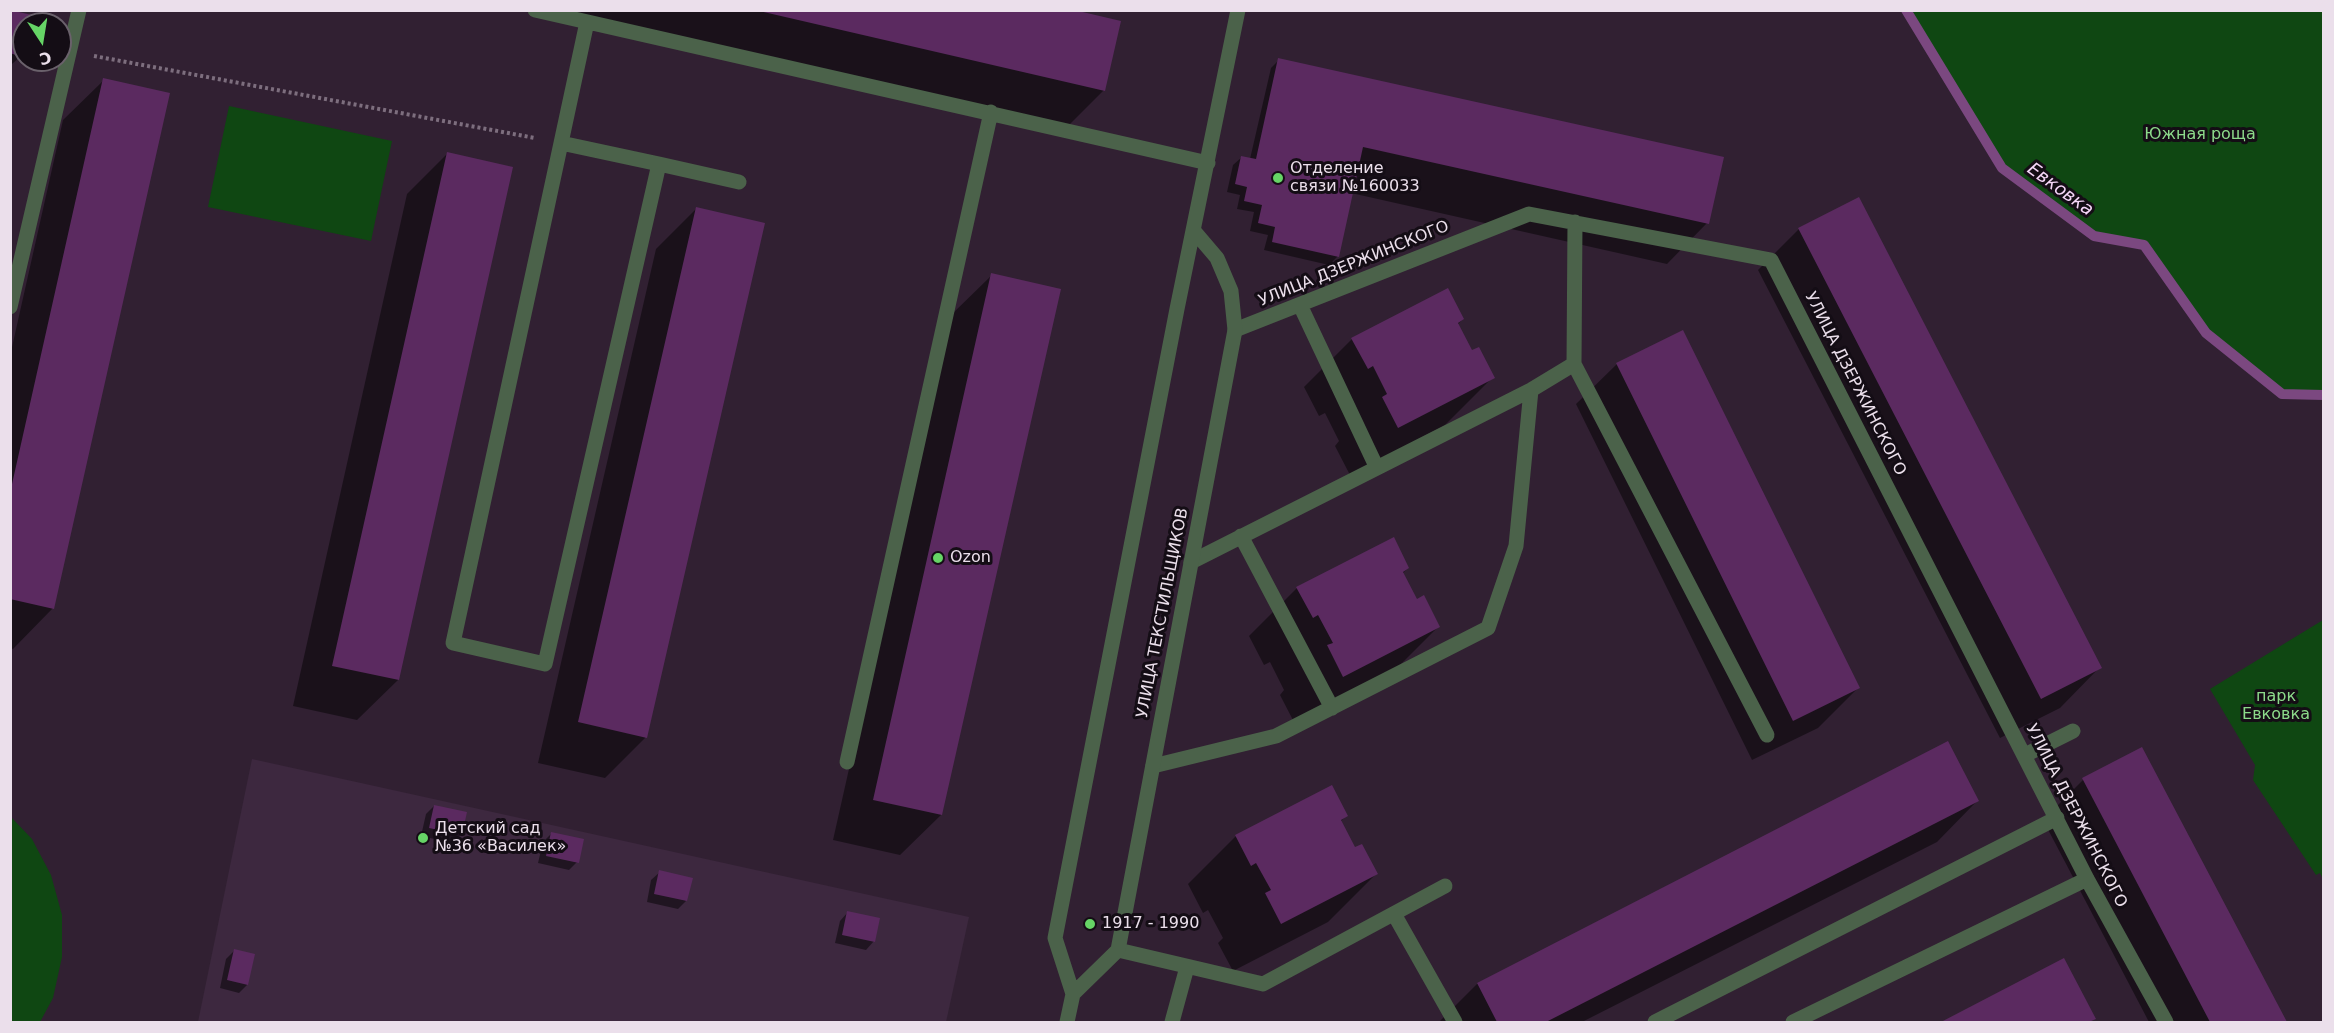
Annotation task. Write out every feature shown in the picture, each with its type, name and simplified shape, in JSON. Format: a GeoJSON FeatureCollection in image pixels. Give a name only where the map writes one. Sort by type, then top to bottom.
{"type":"FeatureCollection","features":[{"type":"Feature","properties":{"kind":"street"},"geometry":{"type":"LineString","coordinates":[[72,43],[79,10]]}},
{"type":"Feature","properties":{"kind":"street"},"geometry":{"type":"LineString","coordinates":[[535,10],[1208,163]]}},
{"type":"Feature","properties":{"kind":"street"},"geometry":{"type":"LineString","coordinates":[[1067,1023],[1073,994],[1055,938],[1238,10]]}},
{"type":"Feature","properties":{"kind":"street"},"geometry":{"type":"LineString","coordinates":[[587,22],[453,643],[545,664],[659,164]]}},
{"type":"Feature","properties":{"kind":"street"},"geometry":{"type":"LineString","coordinates":[[10,307],[65,72]]}},
{"type":"Feature","properties":{"kind":"street"},"geometry":{"type":"LineString","coordinates":[[847,762],[991,112]]}},
{"type":"Feature","properties":{"kind":"street"},"geometry":{"type":"LineString","coordinates":[[561,143],[739,182]]}},
{"type":"Feature","properties":{"kind":"street","name":"УЛИЦА ДЗЕРЖИНСКОГО"},"geometry":{"type":"LineString","coordinates":[[1235,330],[1529,214],[1771,260],[2087,879],[2162,1021]]}},
{"type":"Feature","properties":{"kind":"street"},"geometry":{"type":"LineString","coordinates":[[1575,222],[1574,364],[1767,735]]}},
{"type":"Feature","properties":{"kind":"street","name":"УЛИЦА ТЕКСТИЛЬЩИКОВ"},"geometry":{"type":"LineString","coordinates":[[1118,950],[1235,330],[1232,291],[1217,258],[1194,231]]}},
{"type":"Feature","properties":{"kind":"street"},"geometry":{"type":"LineString","coordinates":[[1300,305],[1376,466]]}},
{"type":"Feature","properties":{"kind":"street"},"geometry":{"type":"LineString","coordinates":[[1191,562],[1376,466],[1531,390],[1574,364]]}},
{"type":"Feature","properties":{"kind":"street"},"geometry":{"type":"LineString","coordinates":[[1152,766],[1276,736],[1488,628],[1516,546],[1531,390]]}},
{"type":"Feature","properties":{"kind":"street"},"geometry":{"type":"LineString","coordinates":[[1241,536],[1332,708]]}},
{"type":"Feature","properties":{"kind":"street"},"geometry":{"type":"LineString","coordinates":[[2025,755],[2073,730]]}},
{"type":"Feature","properties":{"kind":"street"},"geometry":{"type":"LineString","coordinates":[[1655,1023],[2057,818]]}},
{"type":"Feature","properties":{"kind":"street"},"geometry":{"type":"LineString","coordinates":[[1793,1023],[2087,879]]}},
{"type":"Feature","properties":{"kind":"street"},"geometry":{"type":"LineString","coordinates":[[1073,994],[1118,950],[1263,984],[1445,886]]}},
{"type":"Feature","properties":{"kind":"street"},"geometry":{"type":"LineString","coordinates":[[1394,914],[1455,1023]]}},
{"type":"Feature","properties":{"kind":"street"},"geometry":{"type":"LineString","coordinates":[[1172,1023],[1187,967]]}},
{"type":"Feature","properties":{"kind":"path"},"geometry":{"type":"LineString","coordinates":[[72,52],[561,143]]}},
{"type":"Feature","properties":{"kind":"shaded area","name":"Детский сад №36 «Василек»"},"geometry":{"type":"Polygon","coordinates":[[[252,759],[969,917],[946,1022],[198,1022],[252,759]]]}},
{"type":"Feature","properties":{"kind":"green space","name":"Южная роща"},"geometry":{"type":"Polygon","coordinates":[[[1906,11],[2323,11],[2323,395],[2282,394],[2206,333],[2144,245],[2094,236],[2002,168],[1906,11]]]}},
{"type":"Feature","properties":{"kind":"green space"},"geometry":{"type":"Polygon","coordinates":[[[229,106],[392,141],[371,241],[208,207],[229,106]]]}},
{"type":"Feature","properties":{"kind":"green space","name":"парк Евковка"},"geometry":{"type":"Polygon","coordinates":[[[2323,620],[2323,879],[2320,873],[2316,875],[2253,780],[2255,765],[2210,689],[2323,620]]]}},
{"type":"Feature","properties":{"kind":"green space"},"geometry":{"type":"Polygon","coordinates":[[[10,816],[32,839],[51,875],[62,915],[62,957],[53,998],[40,1022],[11,1022],[10,816]]]}},
{"type":"Feature","properties":{"kind":"building"},"geometry":{"type":"Polygon","coordinates":[[[10,10],[19,12],[12,12],[12,54],[10,53],[10,10]]]}},
{"type":"Feature","properties":{"kind":"building"},"geometry":{"type":"Polygon","coordinates":[[[755,10],[1074,10],[1121,21],[1105,91],[755,10]]]}},
{"type":"Feature","properties":{"kind":"building"},"geometry":{"type":"Polygon","coordinates":[[[1278,58],[1724,157],[1709,224],[1363,147],[1339,257],[1272,242],[1275,227],[1258,223],[1262,205],[1244,201],[1247,187],[1235,184],[1241,156],[1256,159],[1278,58]]]}},
{"type":"Feature","properties":{"kind":"building"},"geometry":{"type":"Polygon","coordinates":[[[103,78],[170,93],[54,609],[10,599],[10,493],[103,78]]]}},
{"type":"Feature","properties":{"kind":"building"},"geometry":{"type":"Polygon","coordinates":[[[447,152],[513,167],[399,680],[332,666],[447,152]]]}},
{"type":"Feature","properties":{"kind":"building"},"geometry":{"type":"Polygon","coordinates":[[[1859,197],[2102,668],[2041,699],[1798,228],[1859,197]]]}},
{"type":"Feature","properties":{"kind":"building"},"geometry":{"type":"Polygon","coordinates":[[[696,207],[765,223],[647,738],[578,722],[696,207]]]}},
{"type":"Feature","properties":{"kind":"building"},"geometry":{"type":"Polygon","coordinates":[[[991,273],[1061,289],[942,815],[873,800],[991,273]]]}},
{"type":"Feature","properties":{"kind":"building"},"geometry":{"type":"Polygon","coordinates":[[[1448,288],[1464,319],[1458,323],[1472,350],[1479,347],[1495,378],[1398,428],[1382,397],[1387,394],[1373,366],[1368,369],[1351,338],[1448,288]]]}},
{"type":"Feature","properties":{"kind":"building"},"geometry":{"type":"Polygon","coordinates":[[[1683,330],[1860,688],[1793,721],[1616,363],[1683,330]]]}},
{"type":"Feature","properties":{"kind":"building"},"geometry":{"type":"Polygon","coordinates":[[[1394,537],[1409,568],[1403,572],[1417,599],[1424,595],[1440,627],[1343,677],[1327,645],[1333,643],[1318,615],[1313,618],[1296,587],[1394,537]]]}},
{"type":"Feature","properties":{"kind":"building"},"geometry":{"type":"Polygon","coordinates":[[[1948,741],[1979,801],[1546,1022],[1497,1022],[1477,983],[1948,741]]]}},
{"type":"Feature","properties":{"kind":"building"},"geometry":{"type":"Polygon","coordinates":[[[2142,747],[2287,1022],[2210,1022],[2082,778],[2142,747]]]}},
{"type":"Feature","properties":{"kind":"building"},"geometry":{"type":"Polygon","coordinates":[[[1332,785],[1348,816],[1341,820],[1355,847],[1362,844],[1378,874],[1281,924],[1265,893],[1271,890],[1256,863],[1251,866],[1235,835],[1332,785]]]}},
{"type":"Feature","properties":{"kind":"building"},"geometry":{"type":"Polygon","coordinates":[[[434,805],[467,812],[462,835],[429,828],[434,805]]]}},
{"type":"Feature","properties":{"kind":"building"},"geometry":{"type":"Polygon","coordinates":[[[551,832],[584,839],[579,863],[546,856],[551,832]]]}},
{"type":"Feature","properties":{"kind":"building"},"geometry":{"type":"Polygon","coordinates":[[[659,870],[693,878],[687,901],[654,894],[659,870]]]}},
{"type":"Feature","properties":{"kind":"building"},"geometry":{"type":"Polygon","coordinates":[[[847,911],[880,918],[875,942],[842,935],[847,911]]]}},
{"type":"Feature","properties":{"kind":"building"},"geometry":{"type":"Polygon","coordinates":[[[234,949],[255,954],[248,985],[227,980],[234,949]]]}},
{"type":"Feature","properties":{"kind":"building"},"geometry":{"type":"Polygon","coordinates":[[[2064,958],[2096,1019],[2089,1022],[1941,1022],[2064,958]]]}},
{"type":"Feature","properties":{"kind":"waterway","name":"Евковка"},"geometry":{"type":"LineString","coordinates":[[1906,10],[2002,168],[2094,236],[2144,245],[2206,333],[2282,394],[2324,395]]}},
{"type":"Feature","properties":{"kind":"place","name":"Отделение связи №160033"},"geometry":{"type":"Point","coordinates":[1278,178]}},
{"type":"Feature","properties":{"kind":"place","name":"Ozon"},"geometry":{"type":"Point","coordinates":[938,558]}},
{"type":"Feature","properties":{"kind":"place","name":"Детский сад №36 «Василек»"},"geometry":{"type":"Point","coordinates":[423,838]}},
{"type":"Feature","properties":{"kind":"place","name":"1917 - 1990"},"geometry":{"type":"Point","coordinates":[1090,924]}}]}
